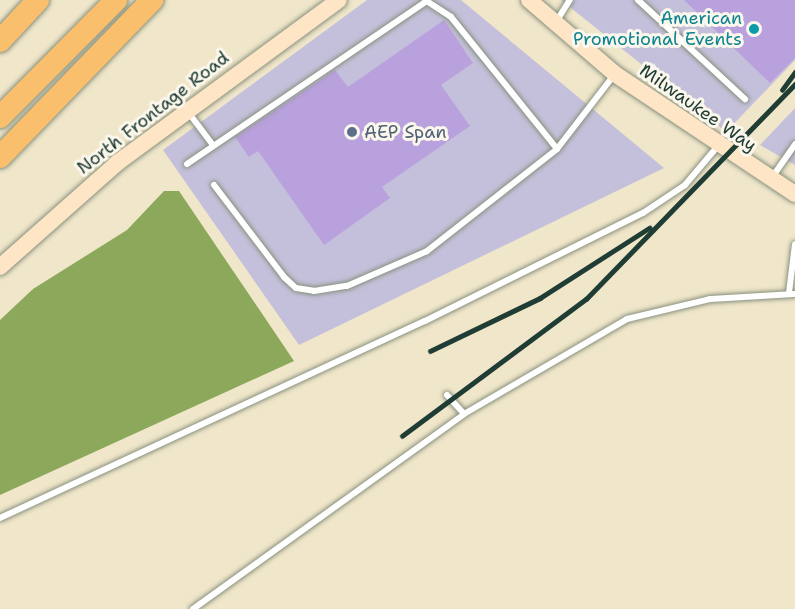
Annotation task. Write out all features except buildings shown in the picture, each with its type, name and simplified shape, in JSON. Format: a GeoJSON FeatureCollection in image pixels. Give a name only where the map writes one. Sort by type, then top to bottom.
{"type":"FeatureCollection","features":[{"type":"Feature","properties":{"kind":"highway"},"geometry":{"type":"LineString","coordinates":[[0,41],[38,0]]}},
{"type":"Feature","properties":{"kind":"highway"},"geometry":{"type":"LineString","coordinates":[[0,101],[111,0]]}},
{"type":"Feature","properties":{"kind":"highway"},"geometry":{"type":"LineString","coordinates":[[0,117],[116,0]]}},
{"type":"Feature","properties":{"kind":"highway"},"geometry":{"type":"LineString","coordinates":[[0,157],[152,0]]}},
{"type":"Feature","properties":{"kind":"street","name":"North Frontage Road"},"geometry":{"type":"LineString","coordinates":[[0,267],[187,109],[339,0]]}},
{"type":"Feature","properties":{"kind":"street","name":"Milwaukee Way"},"geometry":{"type":"LineString","coordinates":[[529,0],[615,74],[717,147],[795,194]]}},
{"type":"Feature","properties":{"kind":"lane"},"geometry":{"type":"LineString","coordinates":[[555,23],[570,0]]}},
{"type":"Feature","properties":{"kind":"lane"},"geometry":{"type":"LineString","coordinates":[[638,0],[745,99]]}},
{"type":"Feature","properties":{"kind":"lane"},"geometry":{"type":"LineString","coordinates":[[187,164],[426,1],[451,17],[557,149]]}},
{"type":"Feature","properties":{"kind":"lane"},"geometry":{"type":"LineString","coordinates":[[214,185],[284,277],[296,288],[314,291],[347,286],[427,251],[557,149],[615,74]]}},
{"type":"Feature","properties":{"kind":"lane"},"geometry":{"type":"LineString","coordinates":[[187,109],[213,145]]}},
{"type":"Feature","properties":{"kind":"lane"},"geometry":{"type":"LineString","coordinates":[[771,180],[795,144]]}},
{"type":"Feature","properties":{"kind":"lane"},"geometry":{"type":"LineString","coordinates":[[0,518],[643,213],[685,185],[717,147]]}},
{"type":"Feature","properties":{"kind":"lane"},"geometry":{"type":"LineString","coordinates":[[193,609],[464,414],[648,311],[710,299],[792,294],[795,244]]}},
{"type":"Feature","properties":{"kind":"lane"},"geometry":{"type":"LineString","coordinates":[[447,395],[464,414]]}},
{"type":"Feature","properties":{"kind":"shaded area"},"geometry":{"type":"Polygon","coordinates":[[[367,0],[461,0],[664,168],[299,345],[163,150],[367,0]]]}},
{"type":"Feature","properties":{"kind":"shaded area"},"geometry":{"type":"Polygon","coordinates":[[[561,0],[795,0],[795,60],[726,132],[561,0]]]}},
{"type":"Feature","properties":{"kind":"shaded area"},"geometry":{"type":"Polygon","coordinates":[[[795,108],[795,165],[760,145],[795,108]]]}},
{"type":"Feature","properties":{"kind":"green space"},"geometry":{"type":"Polygon","coordinates":[[[164,191],[179,191],[294,361],[0,495],[0,320],[33,289],[127,230],[164,191]]]}},
{"type":"Feature","properties":{"kind":"railway"},"geometry":{"type":"LineString","coordinates":[[782,90],[795,72]]}},
{"type":"Feature","properties":{"kind":"railway"},"geometry":{"type":"LineString","coordinates":[[402,436],[586,299],[795,84]]}},
{"type":"Feature","properties":{"kind":"railway"},"geometry":{"type":"LineString","coordinates":[[430,351],[540,298],[649,228]]}},
{"type":"Feature","properties":{"kind":"place","name":"American Promotional Events"},"geometry":{"type":"Point","coordinates":[754,29]}},
{"type":"Feature","properties":{"kind":"place","name":"AEP Span"},"geometry":{"type":"Point","coordinates":[352,132]}}]}
